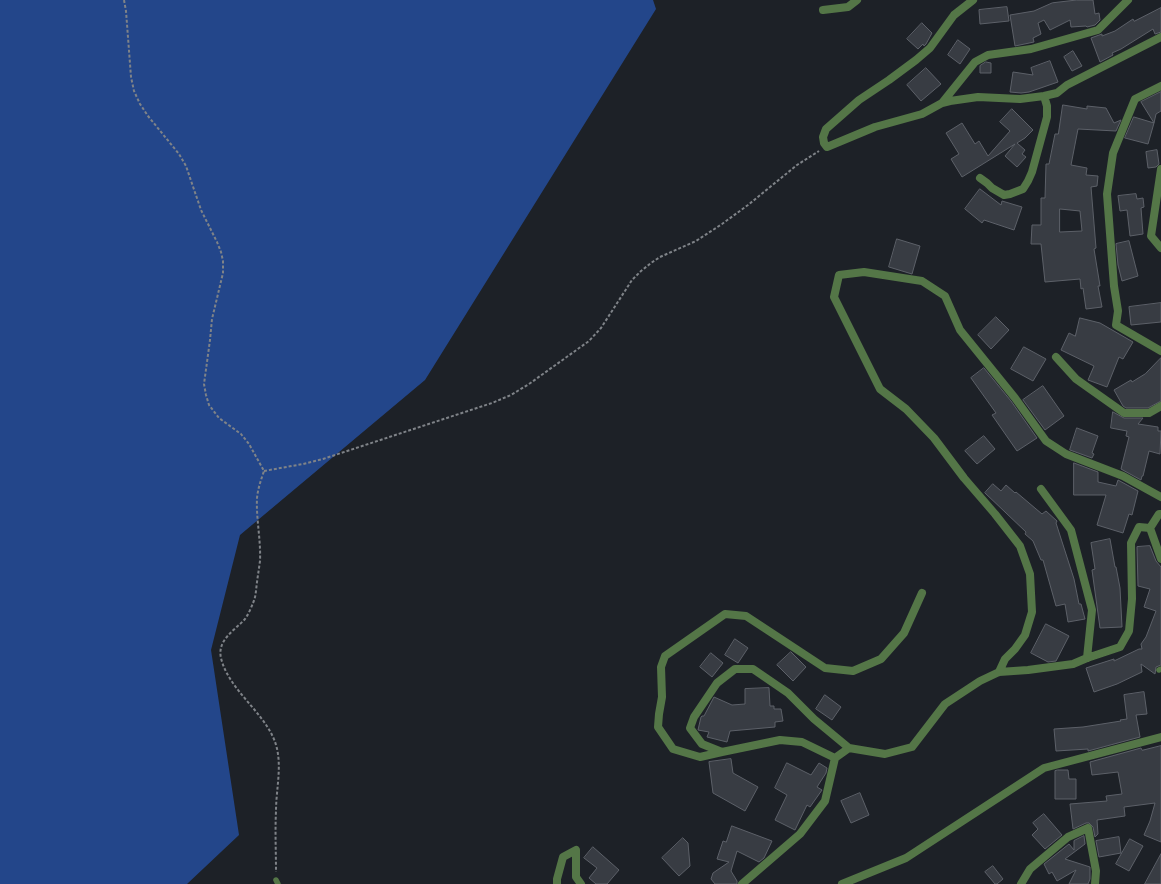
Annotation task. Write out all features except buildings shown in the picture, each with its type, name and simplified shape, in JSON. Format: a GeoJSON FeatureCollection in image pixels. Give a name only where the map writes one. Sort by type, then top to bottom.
{"type":"FeatureCollection","features":[{"type":"Feature","properties":{"kind":"street"},"geometry":{"type":"LineString","coordinates":[[823,10],[848,7],[857,0]]}},
{"type":"Feature","properties":{"kind":"street"},"geometry":{"type":"LineString","coordinates":[[973,0],[954,15],[930,48],[889,80],[859,100],[826,129],[823,137],[824,143],[827,147],[875,127],[922,114],[942,103],[950,101],[978,97],[1020,99],[1057,93],[1067,85],[1161,37]]}},
{"type":"Feature","properties":{"kind":"street"},"geometry":{"type":"LineString","coordinates":[[942,103],[975,62],[988,55],[1031,49],[1098,30],[1128,0]]}},
{"type":"Feature","properties":{"kind":"street"},"geometry":{"type":"LineString","coordinates":[[1161,86],[1134,99],[1113,153],[1107,194],[1114,286],[1118,311],[1116,325],[1161,351]]}},
{"type":"Feature","properties":{"kind":"street"},"geometry":{"type":"LineString","coordinates":[[980,178],[992,188],[1004,195],[1023,189],[1032,172],[1047,117],[1047,106],[1044,96]]}},
{"type":"Feature","properties":{"kind":"street"},"geometry":{"type":"LineString","coordinates":[[1161,169],[1151,236],[1161,248]]}},
{"type":"Feature","properties":{"kind":"street"},"geometry":{"type":"LineString","coordinates":[[999,672],[1005,659],[1024,635],[1032,612],[1030,574],[1020,546],[964,478],[934,438],[906,409],[880,389],[834,297],[839,275],[864,272],[922,280],[945,296],[960,330],[1015,398],[1046,441],[1066,454],[1123,476],[1161,497]]}},
{"type":"Feature","properties":{"kind":"street"},"geometry":{"type":"LineString","coordinates":[[1056,357],[1076,379],[1124,413],[1149,413],[1161,406]]}},
{"type":"Feature","properties":{"kind":"street"},"geometry":{"type":"LineString","coordinates":[[1041,489],[1072,530],[1092,610],[1087,658]]}},
{"type":"Feature","properties":{"kind":"street"},"geometry":{"type":"LineString","coordinates":[[1150,528],[1159,514],[1161,514]]}},
{"type":"Feature","properties":{"kind":"street"},"geometry":{"type":"LineString","coordinates":[[722,752],[702,744],[690,728],[694,717],[717,683],[735,669],[753,669],[788,693],[814,719],[850,748],[885,754],[912,747],[945,704],[980,681],[999,672],[1073,664],[1120,647],[1129,631],[1132,598],[1131,543],[1139,527],[1150,528]]}},
{"type":"Feature","properties":{"kind":"street"},"geometry":{"type":"LineString","coordinates":[[1150,528],[1161,559]]}},
{"type":"Feature","properties":{"kind":"street"},"geometry":{"type":"LineString","coordinates":[[835,758],[802,742],[780,740],[700,757],[673,749],[658,726],[662,697],[661,667],[665,656],[725,614],[746,616],[825,668],[853,671],[881,659],[904,633],[922,593]]}},
{"type":"Feature","properties":{"kind":"street"},"geometry":{"type":"LineString","coordinates":[[842,884],[906,858],[1044,768],[1161,737]]}},
{"type":"Feature","properties":{"kind":"street"},"geometry":{"type":"LineString","coordinates":[[742,884],[800,834],[825,801],[835,758],[850,748]]}},
{"type":"Feature","properties":{"kind":"street"},"geometry":{"type":"LineString","coordinates":[[1020,884],[1030,869],[1068,836],[1088,828],[1096,871],[1095,884]]}},
{"type":"Feature","properties":{"kind":"street"},"geometry":{"type":"LineString","coordinates":[[557,884],[563,857],[576,850],[576,876],[581,884]]}},
{"type":"Feature","properties":{"kind":"path"},"geometry":{"type":"LineString","coordinates":[[124,0],[131,77],[134,91],[148,116],[186,166],[201,210],[217,242],[223,261],[223,273],[212,319],[204,384],[206,395],[209,404],[219,418],[241,434],[249,444],[264,471],[257,498],[260,561],[254,602],[246,618],[236,629],[226,636],[222,646],[221,657],[224,667],[231,680],[268,726],[276,747],[279,760],[276,810],[277,882]]}},
{"type":"Feature","properties":{"kind":"path"},"geometry":{"type":"LineString","coordinates":[[264,471],[323,459],[473,408],[492,403],[511,395],[529,384],[589,341],[601,328],[632,280],[651,263],[660,257],[696,241],[722,224],[797,165],[827,147]]}},
{"type":"Feature","properties":{"kind":"shaded area"},"geometry":{"type":"Polygon","coordinates":[[[0,0],[653,0],[656,9],[425,380],[240,535],[211,650],[239,835],[187,884],[0,884],[0,0]]]}}]}
